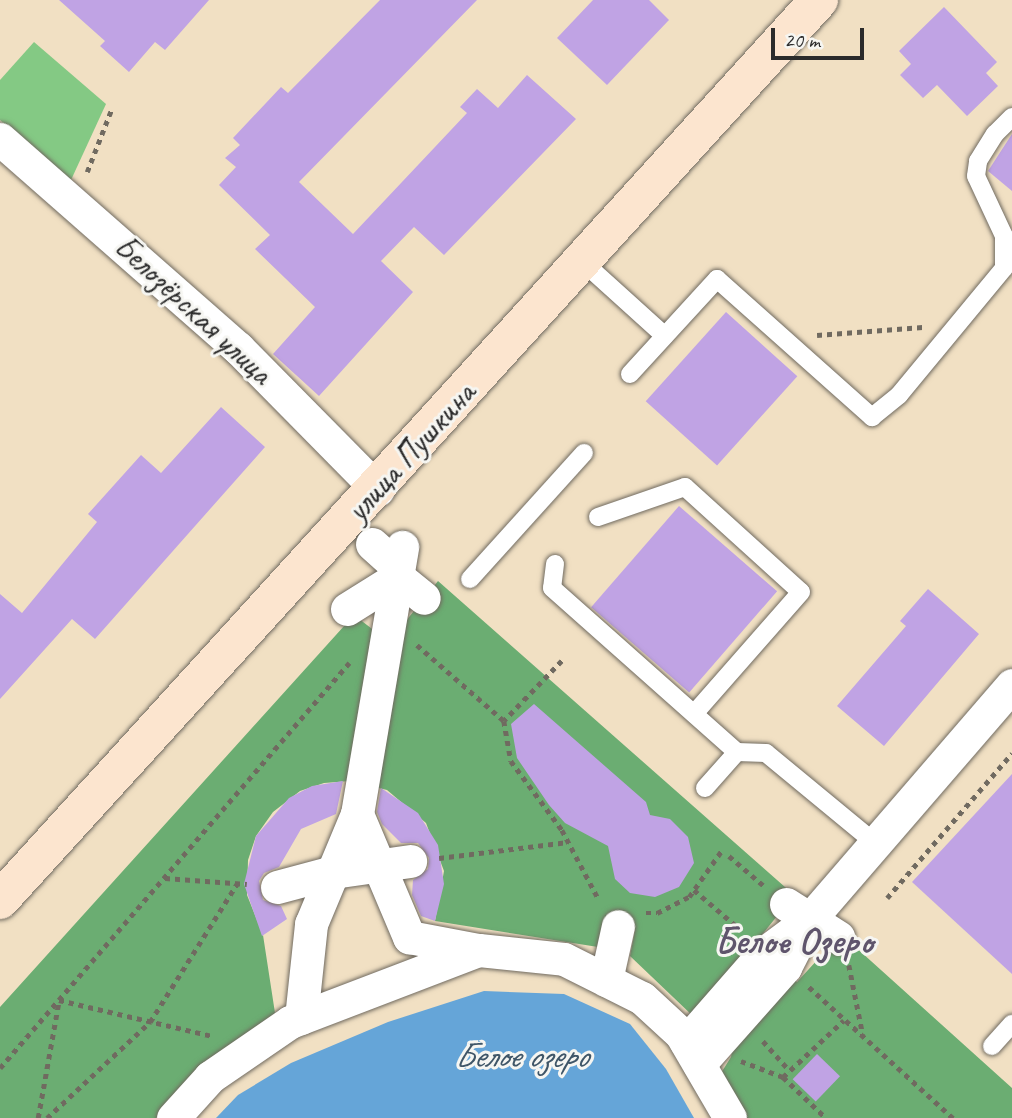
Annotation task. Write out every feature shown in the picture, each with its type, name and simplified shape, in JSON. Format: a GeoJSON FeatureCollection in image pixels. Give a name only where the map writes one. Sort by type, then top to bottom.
{"type":"FeatureCollection","features":[{"type":"Feature","properties":{"kind":"main road","name":"улица Пушкина"},"geometry":{"type":"LineString","coordinates":[[0,900],[378,490],[819,0]]}},
{"type":"Feature","properties":{"kind":"street","name":"Белозёрская улица"},"geometry":{"type":"LineString","coordinates":[[0,139],[238,348],[378,490]]}},
{"type":"Feature","properties":{"kind":"street"},"geometry":{"type":"LineString","coordinates":[[300,1018],[311,924],[358,814],[381,635],[387,560],[424,598]]}},
{"type":"Feature","properties":{"kind":"street"},"geometry":{"type":"LineString","coordinates":[[700,1047],[743,1019],[808,907],[876,843],[1012,685]]}},
{"type":"Feature","properties":{"kind":"street"},"geometry":{"type":"LineString","coordinates":[[358,814],[395,863],[409,937],[479,950],[565,960],[642,998],[700,1047],[730,1118]]}},
{"type":"Feature","properties":{"kind":"street"},"geometry":{"type":"LineString","coordinates":[[277,887],[333,872],[395,863]]}},
{"type":"Feature","properties":{"kind":"street"},"geometry":{"type":"LineString","coordinates":[[808,907],[838,937]]}},
{"type":"Feature","properties":{"kind":"street"},"geometry":{"type":"LineString","coordinates":[[606,980],[620,915]]}},
{"type":"Feature","properties":{"kind":"street"},"geometry":{"type":"LineString","coordinates":[[173,1118],[243,1043],[300,1018],[479,950]]}},
{"type":"Feature","properties":{"kind":"street"},"geometry":{"type":"LineString","coordinates":[[700,1047],[777,960]]}},
{"type":"Feature","properties":{"kind":"lane"},"geometry":{"type":"LineString","coordinates":[[630,374],[717,279],[872,417],[899,395],[961,324],[1004,268],[1004,236],[976,176],[978,162],[995,134],[1012,117]]}},
{"type":"Feature","properties":{"kind":"lane"},"geometry":{"type":"LineString","coordinates":[[583,262],[665,336]]}},
{"type":"Feature","properties":{"kind":"lane"},"geometry":{"type":"LineString","coordinates":[[470,579],[584,453]]}},
{"type":"Feature","properties":{"kind":"lane"},"geometry":{"type":"LineString","coordinates":[[598,517],[685,487],[801,592],[694,714]]}},
{"type":"Feature","properties":{"kind":"lane"},"geometry":{"type":"LineString","coordinates":[[555,564],[552,588],[737,752],[766,753],[876,843]]}},
{"type":"Feature","properties":{"kind":"lane"},"geometry":{"type":"LineString","coordinates":[[705,788],[737,752]]}},
{"type":"Feature","properties":{"kind":"lane"},"geometry":{"type":"LineString","coordinates":[[992,1046],[1012,1024]]}},
{"type":"Feature","properties":{"kind":"path"},"geometry":{"type":"LineString","coordinates":[[82,183],[112,108]]}},
{"type":"Feature","properties":{"kind":"path"},"geometry":{"type":"LineString","coordinates":[[784,339],[961,324]]}},
{"type":"Feature","properties":{"kind":"path"},"geometry":{"type":"LineString","coordinates":[[0,1068],[164,878],[381,635],[504,721],[511,761],[568,842],[597,898],[620,915],[657,913],[694,890],[722,850]]}},
{"type":"Feature","properties":{"kind":"path"},"geometry":{"type":"LineString","coordinates":[[504,721],[562,661]]}},
{"type":"Feature","properties":{"kind":"path"},"geometry":{"type":"LineString","coordinates":[[887,898],[1012,753]]}},
{"type":"Feature","properties":{"kind":"path"},"geometry":{"type":"LineString","coordinates":[[395,863],[568,842]]}},
{"type":"Feature","properties":{"kind":"path"},"geometry":{"type":"LineString","coordinates":[[729,856],[808,907]]}},
{"type":"Feature","properties":{"kind":"path"},"geometry":{"type":"LineString","coordinates":[[164,878],[277,887]]}},
{"type":"Feature","properties":{"kind":"path"},"geometry":{"type":"LineString","coordinates":[[47,1118],[150,1022],[237,884]]}},
{"type":"Feature","properties":{"kind":"path"},"geometry":{"type":"LineString","coordinates":[[694,890],[777,960],[953,1118]]}},
{"type":"Feature","properties":{"kind":"path"},"geometry":{"type":"LineString","coordinates":[[838,937],[845,943],[863,1036]]}},
{"type":"Feature","properties":{"kind":"path"},"geometry":{"type":"LineString","coordinates":[[60,1000],[243,1043]]}},
{"type":"Feature","properties":{"kind":"path"},"geometry":{"type":"LineString","coordinates":[[38,1118],[60,1000]]}},
{"type":"Feature","properties":{"kind":"path"},"geometry":{"type":"LineString","coordinates":[[743,1019],[790,1071]]}},
{"type":"Feature","properties":{"kind":"path"},"geometry":{"type":"LineString","coordinates":[[783,1077],[844,1020]]}},
{"type":"Feature","properties":{"kind":"path"},"geometry":{"type":"LineString","coordinates":[[700,1047],[783,1077],[826,1118]]}},
{"type":"Feature","properties":{"kind":"green space"},"geometry":{"type":"Polygon","coordinates":[[[34,42],[106,104],[71,180],[0,120],[0,80],[34,42]]]}},
{"type":"Feature","properties":{"kind":"green space"},"geometry":{"type":"Polygon","coordinates":[[[438,581],[794,895],[695,1018],[630,956],[635,930],[604,923],[598,947],[435,921],[444,871],[426,823],[387,790],[350,781],[324,783],[300,791],[273,812],[256,836],[248,860],[247,895],[263,935],[275,1013],[200,1067],[156,1118],[0,1118],[0,1007],[354,615],[389,642],[438,581]]]}},
{"type":"Feature","properties":{"kind":"green space"},"geometry":{"type":"Polygon","coordinates":[[[841,934],[1012,1088],[1012,1118],[746,1118],[721,1073],[731,1057],[736,1032],[788,975],[797,982],[841,934]]]}},
{"type":"Feature","properties":{"kind":"water","name":"Белое озеро"},"geometry":{"type":"Polygon","coordinates":[[[484,991],[564,994],[630,1024],[666,1069],[694,1118],[216,1118],[238,1095],[291,1063],[388,1022],[484,991]]]}},
{"type":"Feature","properties":{"kind":"building"},"geometry":{"type":"Polygon","coordinates":[[[59,0],[209,0],[165,50],[155,42],[129,72],[100,46],[105,41],[59,0]]]}},
{"type":"Feature","properties":{"kind":"building"},"geometry":{"type":"Polygon","coordinates":[[[380,0],[477,0],[299,182],[353,234],[467,113],[460,107],[477,89],[498,108],[527,75],[576,119],[444,255],[414,227],[381,261],[413,292],[319,396],[273,354],[315,307],[255,249],[270,235],[219,185],[236,167],[225,158],[240,145],[233,138],[281,87],[288,93],[380,0]]]}},
{"type":"Feature","properties":{"kind":"building"},"geometry":{"type":"Polygon","coordinates":[[[593,0],[649,0],[669,20],[607,85],[557,38],[593,0]]]}},
{"type":"Feature","properties":{"kind":"building"},"geometry":{"type":"Polygon","coordinates":[[[944,7],[997,62],[986,73],[998,86],[967,116],[937,85],[923,98],[900,75],[911,64],[899,51],[944,7]]]}},
{"type":"Feature","properties":{"kind":"building"},"geometry":{"type":"Polygon","coordinates":[[[1012,134],[1012,191],[988,171],[1012,134]]]}},
{"type":"Feature","properties":{"kind":"building"},"geometry":{"type":"Polygon","coordinates":[[[726,312],[797,376],[717,465],[646,401],[726,312]]]}},
{"type":"Feature","properties":{"kind":"building"},"geometry":{"type":"Polygon","coordinates":[[[221,407],[265,447],[95,639],[72,619],[0,699],[0,594],[22,613],[97,522],[88,514],[141,455],[161,473],[221,407]]]}},
{"type":"Feature","properties":{"kind":"building"},"geometry":{"type":"Polygon","coordinates":[[[679,506],[777,591],[689,692],[591,607],[679,506]]]}},
{"type":"Feature","properties":{"kind":"building"},"geometry":{"type":"Polygon","coordinates":[[[928,589],[979,634],[884,746],[837,706],[906,626],[900,621],[928,589]]]}},
{"type":"Feature","properties":{"kind":"building"},"geometry":{"type":"Polygon","coordinates":[[[534,704],[646,802],[650,815],[670,819],[688,837],[694,863],[679,887],[655,897],[630,893],[615,879],[608,846],[565,823],[549,805],[517,758],[511,724],[534,704]]]}},
{"type":"Feature","properties":{"kind":"building"},"geometry":{"type":"Polygon","coordinates":[[[1012,774],[1012,974],[912,882],[1012,774]]]}},
{"type":"Feature","properties":{"kind":"building"},"geometry":{"type":"Polygon","coordinates":[[[343,781],[336,814],[301,829],[279,867],[264,873],[259,881],[263,900],[281,906],[287,919],[262,936],[244,884],[256,836],[289,798],[312,786],[343,781]]]}},
{"type":"Feature","properties":{"kind":"building"},"geometry":{"type":"Polygon","coordinates":[[[381,788],[418,813],[438,845],[444,884],[435,921],[421,916],[412,895],[413,880],[428,869],[429,858],[418,843],[401,843],[382,824],[377,812],[381,788]]]}},
{"type":"Feature","properties":{"kind":"building"},"geometry":{"type":"Polygon","coordinates":[[[817,1054],[840,1076],[816,1101],[793,1079],[817,1054]]]}},
{"type":"Feature","properties":{"kind":"district","name":"Белое Озеро"},"geometry":{"type":"Point","coordinates":[794,941]}}]}
